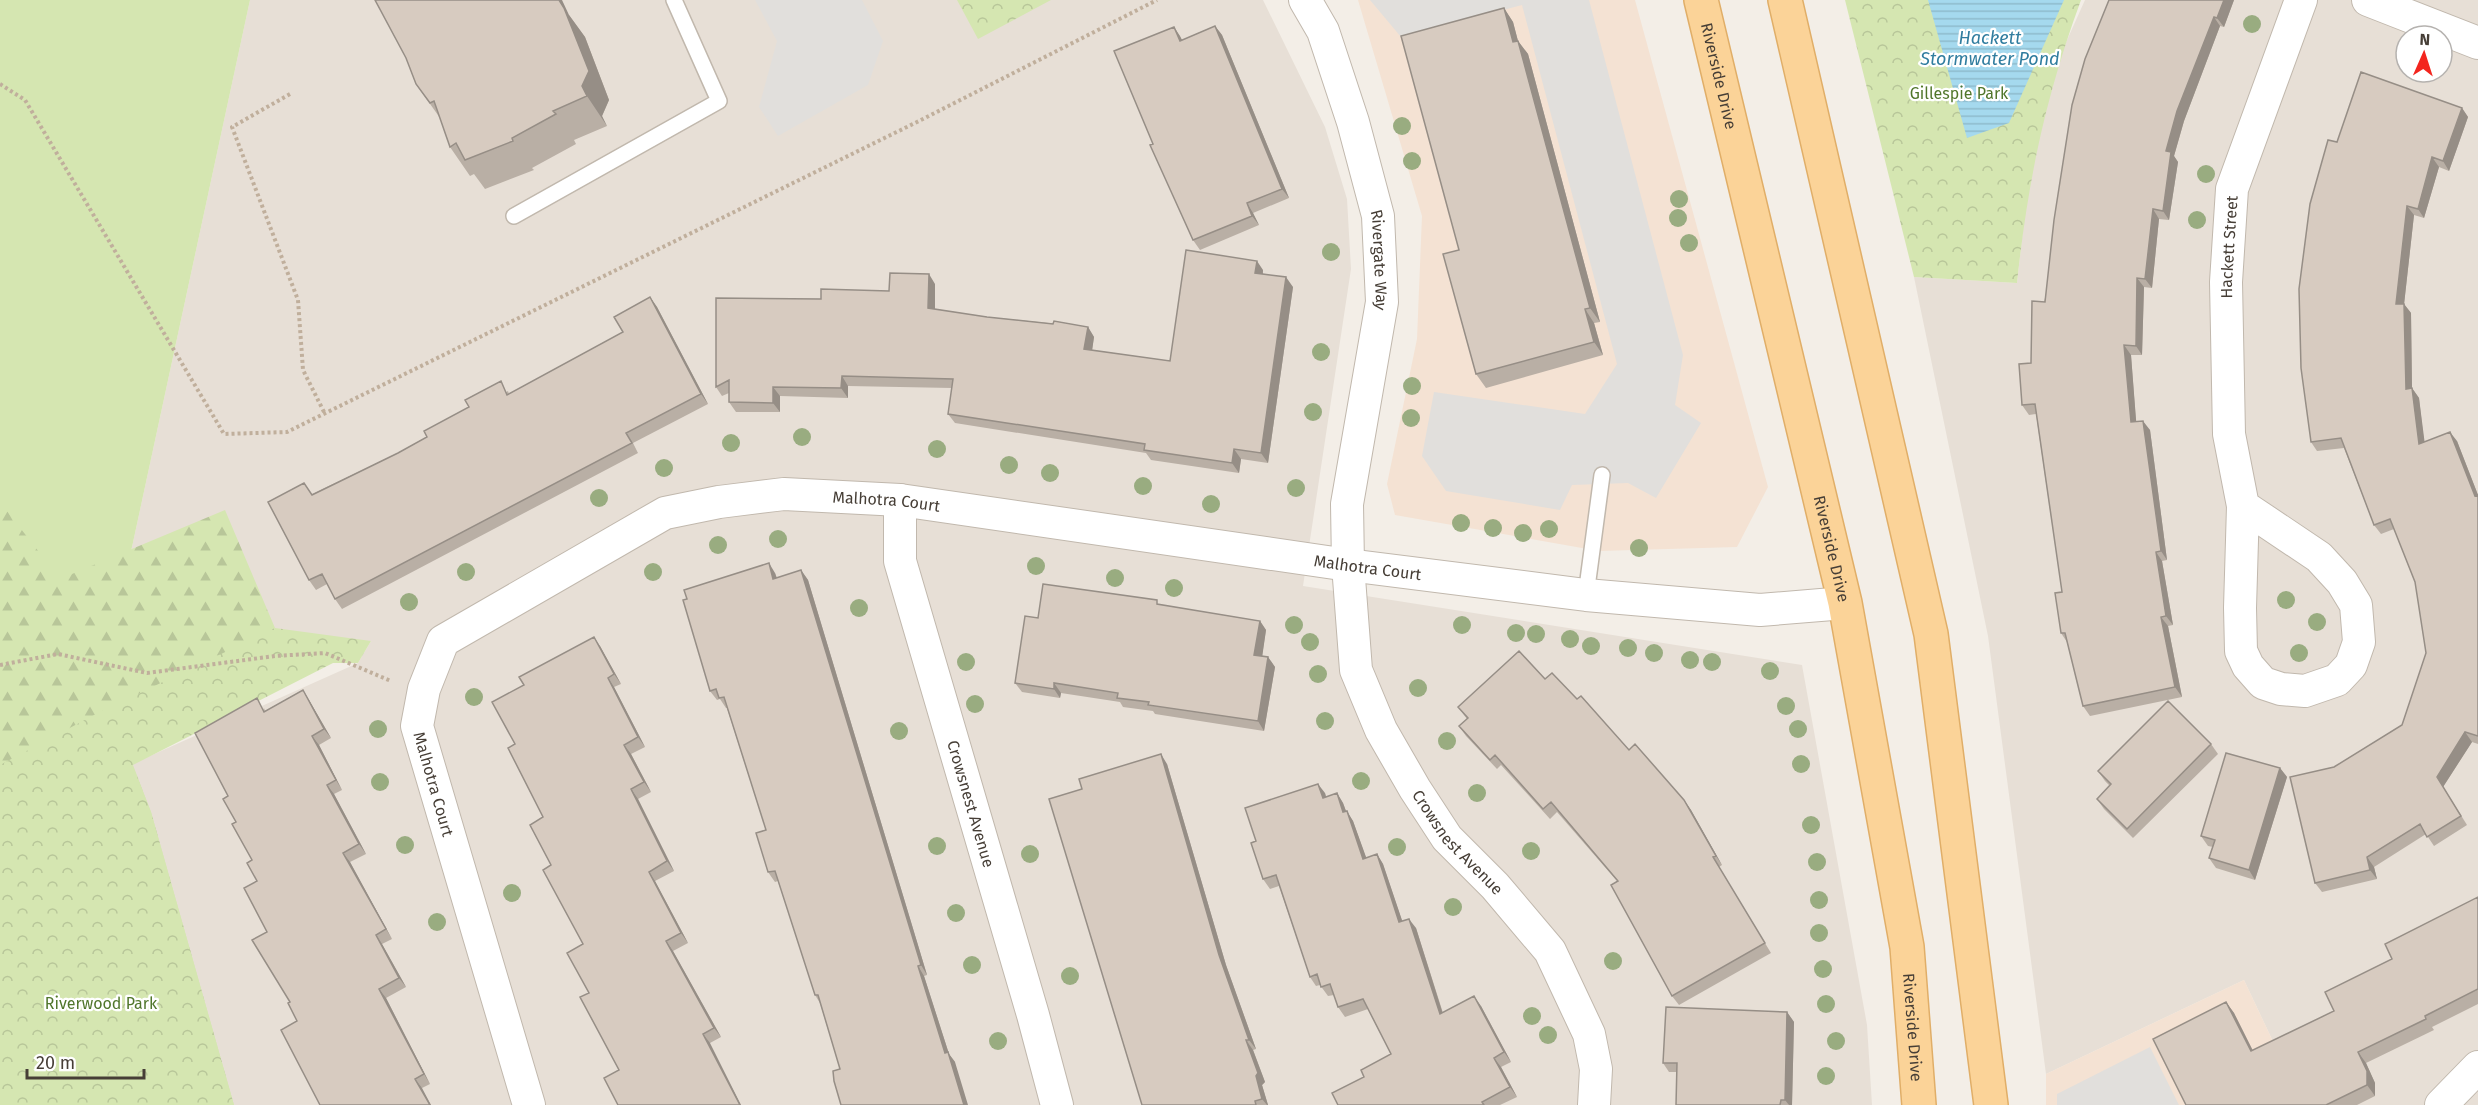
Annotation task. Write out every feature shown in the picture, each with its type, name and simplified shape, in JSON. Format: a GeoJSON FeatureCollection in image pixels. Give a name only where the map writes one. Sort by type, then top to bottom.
{"type":"FeatureCollection","features":[{"type":"Feature","properties":{"kind":"main road","name":"Riverside Drive"},"geometry":{"type":"LineString","coordinates":[[1701,0],[1845,603],[1907,947],[1919,1105]]}},
{"type":"Feature","properties":{"kind":"main road"},"geometry":{"type":"LineString","coordinates":[[1785,0],[1931,634],[1991,1105]]}},
{"type":"Feature","properties":{"kind":"street","name":"Rivergate Way"},"geometry":{"type":"LineString","coordinates":[[1305,0],[1323,31],[1378,216],[1382,302],[1347,504],[1348,565]]}},
{"type":"Feature","properties":{"kind":"street","name":"Hackett Street"},"geometry":{"type":"LineString","coordinates":[[2243,506],[2319,557],[2342,582],[2356,604],[2359,642],[2351,665],[2337,680],[2305,691],[2281,690],[2263,683],[2248,666],[2241,651],[2243,506],[2229,434],[2226,282],[2232,189],[2301,0]]}},
{"type":"Feature","properties":{"kind":"street"},"geometry":{"type":"LineString","coordinates":[[2368,0],[2478,43]]}},
{"type":"Feature","properties":{"kind":"street","name":"Malhotra Court"},"geometry":{"type":"LineString","coordinates":[[529,1105],[417,726],[423,694],[443,641],[665,513],[719,502],[784,494],[900,500],[1348,565],[1586,595],[1760,610],[1845,603]]}},
{"type":"Feature","properties":{"kind":"street","name":"Crowsnest Avenue"},"geometry":{"type":"LineString","coordinates":[[900,500],[900,561],[1034,1015],[1057,1105]]}},
{"type":"Feature","properties":{"kind":"street","name":"Crowsnest Avenue"},"geometry":{"type":"LineString","coordinates":[[1348,565],[1356,670],[1381,730],[1447,838],[1495,886],[1550,951],[1589,1034],[1596,1069],[1594,1105]]}},
{"type":"Feature","properties":{"kind":"street"},"geometry":{"type":"LineString","coordinates":[[2441,1105],[2478,1067]]}},
{"type":"Feature","properties":{"kind":"lane"},"geometry":{"type":"LineString","coordinates":[[514,216],[719,101],[674,0]]}},
{"type":"Feature","properties":{"kind":"lane"},"geometry":{"type":"LineString","coordinates":[[1586,595],[1602,476]]}},
{"type":"Feature","properties":{"kind":"path"},"geometry":{"type":"LineString","coordinates":[[0,84],[25,100],[224,434],[287,432],[907,128],[1157,0]]}},
{"type":"Feature","properties":{"kind":"path"},"geometry":{"type":"LineString","coordinates":[[290,94],[232,127],[298,300],[303,370],[325,414]]}},
{"type":"Feature","properties":{"kind":"path"},"geometry":{"type":"LineString","coordinates":[[0,665],[58,654],[147,673],[275,656],[325,652],[423,694]]}},
{"type":"Feature","properties":{"kind":"shaded area"},"geometry":{"type":"Polygon","coordinates":[[[250,0],[1263,0],[1325,127],[1347,199],[1351,269],[1303,586],[1802,665],[1867,1025],[1872,1105],[230,1105],[132,764],[358,663],[371,641],[96,714],[250,0]]]}},
{"type":"Feature","properties":{"kind":"shaded area"},"geometry":{"type":"Polygon","coordinates":[[[755,0],[862,0],[883,41],[868,85],[778,136],[759,107],[777,41],[755,0]]]}},
{"type":"Feature","properties":{"kind":"shaded area"},"geometry":{"type":"Polygon","coordinates":[[[1358,0],[1635,0],[1768,487],[1737,547],[1599,551],[1395,515],[1387,484],[1417,339],[1422,216],[1358,0]]]}},
{"type":"Feature","properties":{"kind":"shaded area"},"geometry":{"type":"Polygon","coordinates":[[[1370,0],[1589,0],[1683,355],[1675,405],[1701,423],[1656,498],[1628,483],[1572,485],[1560,510],[1446,491],[1422,456],[1434,392],[1585,414],[1617,364],[1522,5],[1401,37],[1370,0]]]}},
{"type":"Feature","properties":{"kind":"shaded area"},"geometry":{"type":"Polygon","coordinates":[[[2085,0],[2478,0],[2478,1105],[2303,1105],[2244,980],[2046,1074],[1988,636],[1914,277],[2017,283],[2026,203],[2041,125],[2063,49],[2085,0]]]}},
{"type":"Feature","properties":{"kind":"shaded area"},"geometry":{"type":"Polygon","coordinates":[[[2244,980],[2303,1105],[2046,1105],[2046,1074],[2244,980]]]}},
{"type":"Feature","properties":{"kind":"shaded area"},"geometry":{"type":"Polygon","coordinates":[[[2150,1047],[2179,1105],[2057,1105],[2057,1094],[2150,1047]]]}},
{"type":"Feature","properties":{"kind":"green space"},"geometry":{"type":"Polygon","coordinates":[[[0,0],[250,0],[96,714],[0,765],[0,0]]]}},
{"type":"Feature","properties":{"kind":"green space"},"geometry":{"type":"Polygon","coordinates":[[[957,0],[1051,0],[978,39],[957,0]]]}},
{"type":"Feature","properties":{"kind":"green space","name":"Gillespie Park"},"geometry":{"type":"Polygon","coordinates":[[[1845,0],[2081,0],[2057,71],[2040,140],[2021,245],[2017,283],[1914,277],[1845,0]]]}},
{"type":"Feature","properties":{"kind":"green space","name":"Riverwood Park"},"geometry":{"type":"Polygon","coordinates":[[[0,502],[60,579],[225,510],[275,628],[132,764],[151,812],[234,1105],[0,1105],[0,502]]]}},
{"type":"Feature","properties":{"kind":"green space","name":"Riverwood Park"},"geometry":{"type":"Polygon","coordinates":[[[275,628],[371,641],[358,663],[333,663],[133,765],[151,812],[234,1105],[0,1105],[0,765],[96,714],[275,628]]]}},
{"type":"Feature","properties":{"kind":"water","name":"Hackett Stormwater Pond"},"geometry":{"type":"Polygon","coordinates":[[[1928,0],[2064,0],[2009,123],[1967,138],[1928,0]]]}},
{"type":"Feature","properties":{"kind":"building"},"geometry":{"type":"Polygon","coordinates":[[[375,0],[559,0],[589,71],[582,86],[587,96],[553,111],[556,114],[512,138],[513,141],[465,160],[456,143],[450,147],[434,101],[430,103],[416,84],[406,58],[375,0]]]}},
{"type":"Feature","properties":{"kind":"building"},"geometry":{"type":"Polygon","coordinates":[[[2109,0],[2224,0],[2217,18],[2214,17],[2177,111],[2166,151],[2171,152],[2163,211],[2153,209],[2145,279],[2137,278],[2136,346],[2124,345],[2131,422],[2143,421],[2161,551],[2156,552],[2166,616],[2161,617],[2175,687],[2083,706],[2065,633],[2061,633],[2055,593],[2062,592],[2035,404],[2022,405],[2019,364],[2031,363],[2032,301],[2045,302],[2054,220],[2072,105],[2085,59],[2109,0]]]}},
{"type":"Feature","properties":{"kind":"building"},"geometry":{"type":"Polygon","coordinates":[[[1504,8],[1513,42],[1518,41],[1590,308],[1585,309],[1594,342],[1476,374],[1443,254],[1459,250],[1401,36],[1504,8]]]}},
{"type":"Feature","properties":{"kind":"building"},"geometry":{"type":"Polygon","coordinates":[[[1215,26],[1282,189],[1247,203],[1252,216],[1193,240],[1150,145],[1153,144],[1114,51],[1174,27],[1180,41],[1215,26]]]}},
{"type":"Feature","properties":{"kind":"building"},"geometry":{"type":"Polygon","coordinates":[[[2361,72],[2462,108],[2443,161],[2432,157],[2418,209],[2407,206],[2396,304],[2404,304],[2406,389],[2412,388],[2419,444],[2450,432],[2475,496],[2478,495],[2478,736],[2465,732],[2437,777],[2461,816],[2427,837],[2420,824],[2367,857],[2370,870],[2315,883],[2290,777],[2334,767],[2402,725],[2426,653],[2415,582],[2390,519],[2374,525],[2341,438],[2311,442],[2301,368],[2299,289],[2310,204],[2328,140],[2337,142],[2361,72]]]}},
{"type":"Feature","properties":{"kind":"building"},"geometry":{"type":"Polygon","coordinates":[[[1186,250],[1257,261],[1255,273],[1286,277],[1261,453],[1234,449],[1232,463],[1144,450],[1145,444],[948,414],[953,379],[842,376],[841,388],[773,387],[773,403],[729,402],[729,380],[716,387],[716,298],[821,299],[821,289],[889,291],[890,273],[929,274],[928,308],[987,317],[1053,324],[1054,321],[1088,327],[1084,349],[1170,361],[1186,250]]]}},
{"type":"Feature","properties":{"kind":"building"},"geometry":{"type":"Polygon","coordinates":[[[650,297],[701,394],[626,433],[632,443],[335,599],[322,574],[309,580],[268,502],[304,483],[312,495],[398,453],[427,437],[424,431],[469,407],[465,400],[501,381],[507,395],[623,332],[614,317],[650,297]]]}},
{"type":"Feature","properties":{"kind":"building"},"geometry":{"type":"Polygon","coordinates":[[[769,563],[773,579],[801,570],[921,965],[918,966],[964,1105],[841,1105],[833,1071],[840,1069],[818,995],[815,995],[775,871],[768,872],[756,833],[766,830],[724,697],[719,698],[716,689],[710,691],[683,600],[687,599],[684,590],[769,563]]]}},
{"type":"Feature","properties":{"kind":"building"},"geometry":{"type":"Polygon","coordinates":[[[1043,584],[1157,600],[1157,604],[1260,621],[1254,655],[1268,657],[1258,721],[1148,705],[1149,702],[1117,698],[1118,693],[1054,683],[1054,689],[1015,683],[1025,616],[1038,618],[1043,584]]]}},
{"type":"Feature","properties":{"kind":"building"},"geometry":{"type":"Polygon","coordinates":[[[594,637],[614,674],[608,678],[638,737],[624,745],[644,782],[631,789],[667,861],[649,872],[681,933],[666,941],[714,1028],[703,1034],[740,1105],[618,1105],[604,1078],[619,1070],[580,997],[589,993],[567,953],[583,944],[543,870],[551,865],[530,825],[543,817],[508,748],[515,744],[492,702],[524,685],[519,677],[594,637]]]}},
{"type":"Feature","properties":{"kind":"building"},"geometry":{"type":"Polygon","coordinates":[[[1519,651],[1545,679],[1552,673],[1577,699],[1581,696],[1629,750],[1635,744],[1684,800],[1716,856],[1713,857],[1765,943],[1672,996],[1611,885],[1618,881],[1551,802],[1543,809],[1495,755],[1490,760],[1459,726],[1468,718],[1458,707],[1519,651]]]}},
{"type":"Feature","properties":{"kind":"building"},"geometry":{"type":"Polygon","coordinates":[[[303,690],[324,729],[312,736],[336,780],[327,785],[359,844],[343,853],[386,929],[376,935],[399,978],[379,989],[424,1074],[415,1079],[430,1105],[320,1105],[281,1030],[297,1021],[288,1003],[290,1002],[252,940],[267,932],[244,888],[257,881],[247,863],[252,860],[232,824],[236,822],[223,799],[228,796],[195,733],[257,698],[264,712],[303,690]]]}},
{"type":"Feature","properties":{"kind":"building"},"geometry":{"type":"Polygon","coordinates":[[[2168,701],[2211,744],[2127,829],[2097,799],[2111,784],[2098,771],[2168,701]]]}},
{"type":"Feature","properties":{"kind":"building"},"geometry":{"type":"Polygon","coordinates":[[[2226,753],[2280,768],[2249,870],[2209,858],[2215,840],[2201,836],[2226,753]]]}},
{"type":"Feature","properties":{"kind":"building"},"geometry":{"type":"Polygon","coordinates":[[[1161,754],[1219,955],[1249,1040],[1246,1040],[1258,1073],[1256,1076],[1262,1099],[1255,1101],[1256,1105],[1142,1105],[1049,799],[1082,789],[1079,779],[1161,754]]]}},
{"type":"Feature","properties":{"kind":"building"},"geometry":{"type":"Polygon","coordinates":[[[1318,784],[1323,798],[1337,793],[1343,812],[1347,811],[1363,859],[1377,854],[1399,922],[1409,919],[1440,1014],[1474,996],[1504,1052],[1494,1058],[1510,1087],[1482,1102],[1484,1105],[1338,1105],[1332,1093],[1364,1077],[1361,1070],[1391,1054],[1363,999],[1338,1007],[1330,984],[1321,987],[1317,974],[1310,977],[1276,875],[1263,879],[1251,843],[1256,841],[1245,808],[1318,784]]]}},
{"type":"Feature","properties":{"kind":"building"},"geometry":{"type":"Polygon","coordinates":[[[2478,897],[2478,989],[2425,1016],[2426,1019],[2358,1052],[2367,1071],[2367,1085],[2326,1105],[2186,1105],[2153,1039],[2226,1002],[2251,1051],[2334,1011],[2325,992],[2392,959],[2385,944],[2478,897]]]}},
{"type":"Feature","properties":{"kind":"building"},"geometry":{"type":"Polygon","coordinates":[[[1666,1007],[1787,1012],[1785,1100],[1781,1100],[1780,1105],[1676,1105],[1677,1063],[1663,1063],[1666,1007]]]}}]}
